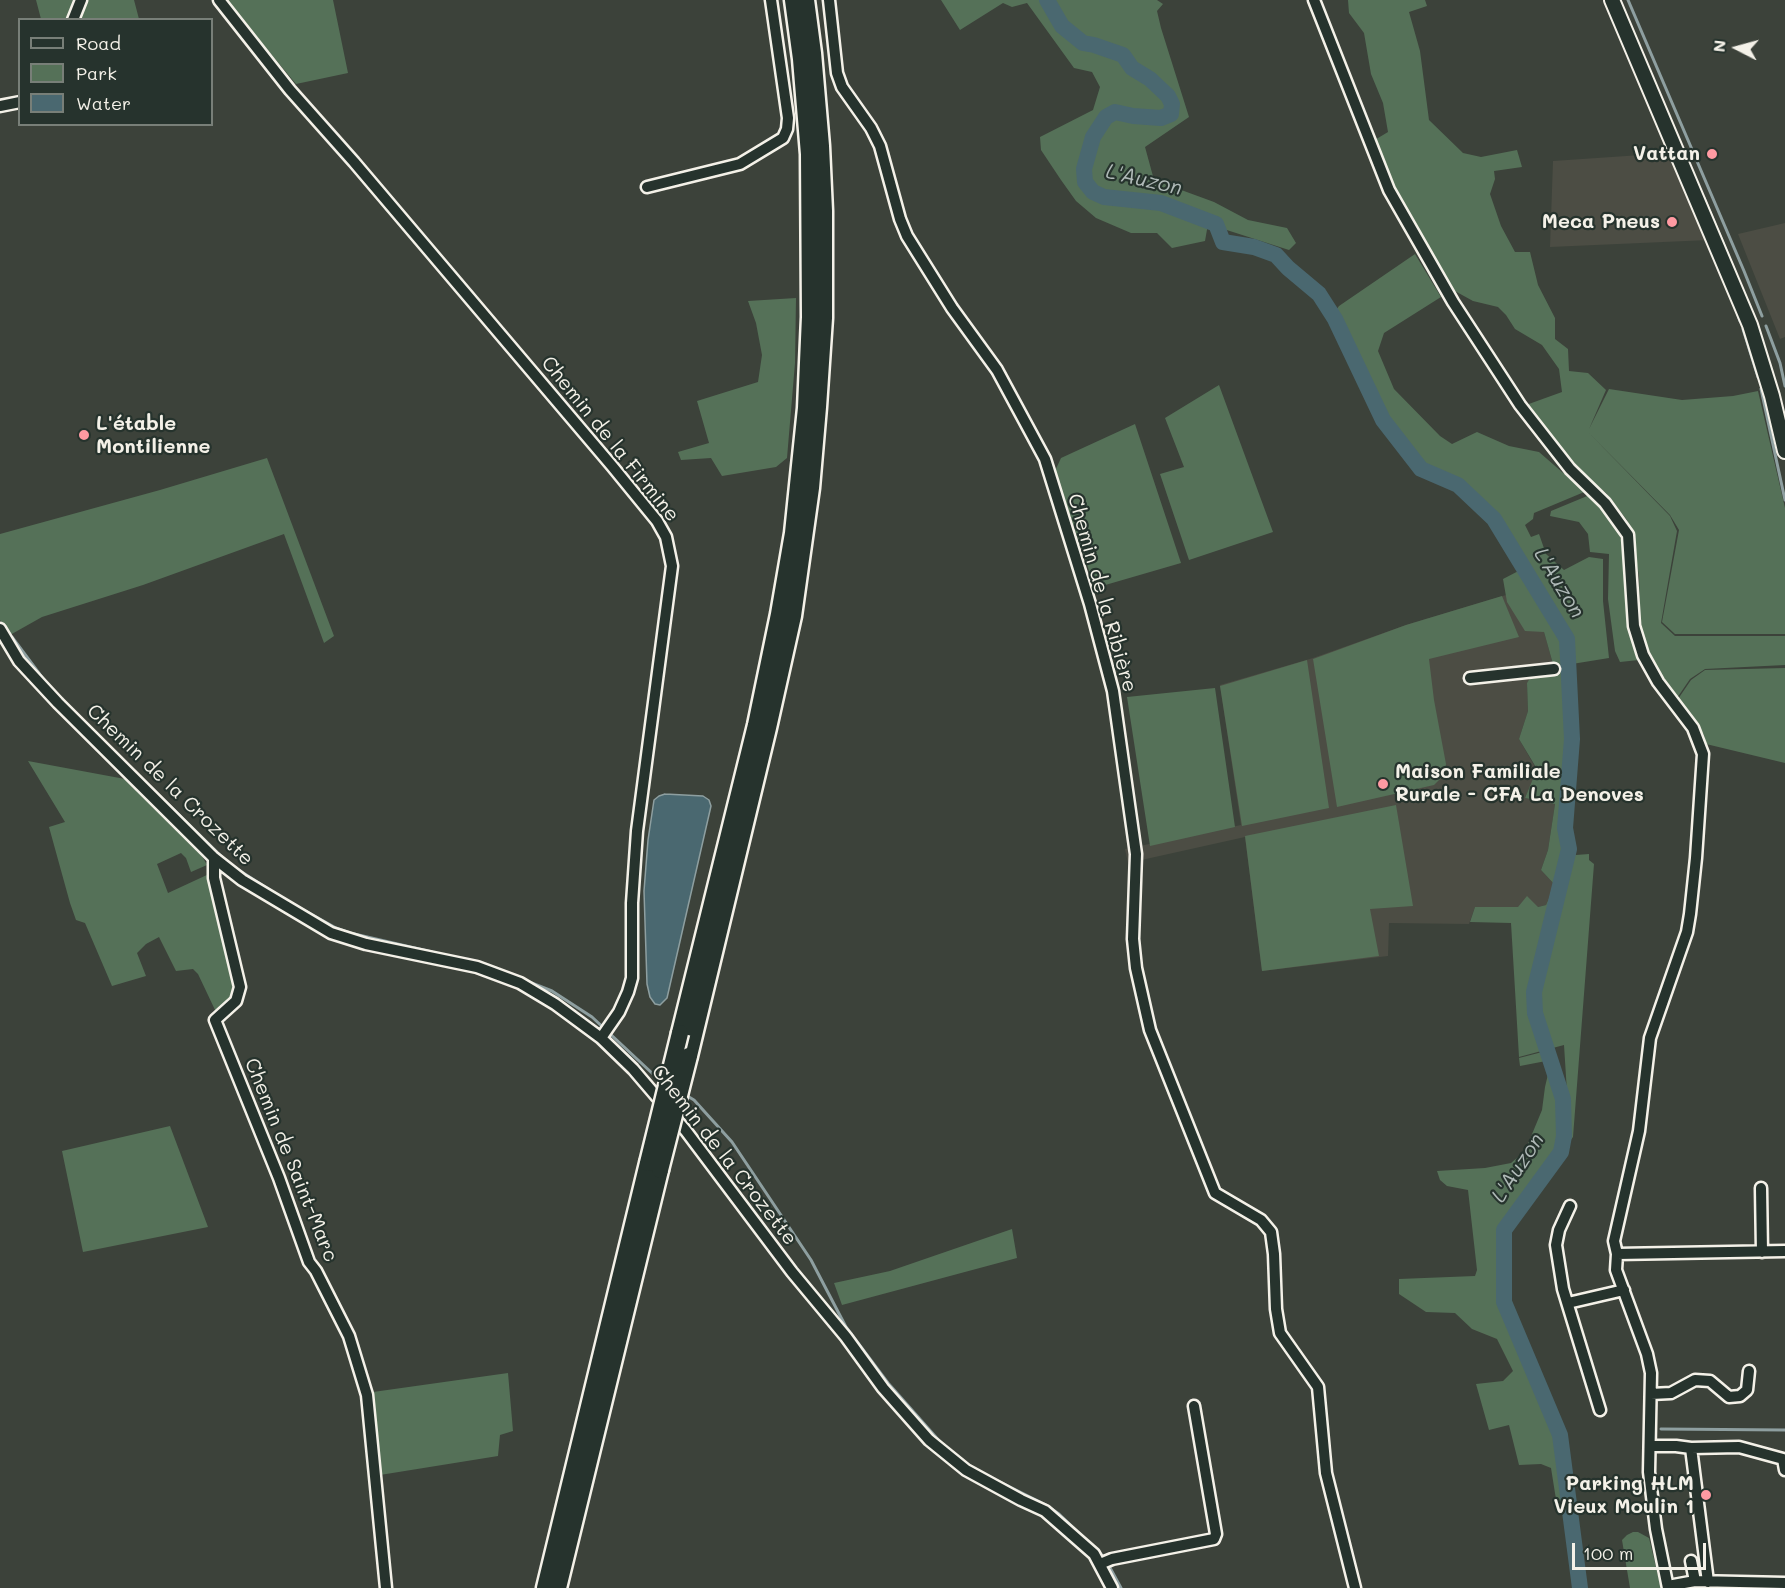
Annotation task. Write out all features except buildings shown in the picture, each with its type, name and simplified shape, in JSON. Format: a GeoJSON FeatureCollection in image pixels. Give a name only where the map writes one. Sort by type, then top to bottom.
{"type":"FeatureCollection","features":[{"type":"Feature","properties":{"kind":"highway"},"geometry":{"type":"LineString","coordinates":[[545,1588],[562,1547],[654,1166],[680,1033],[756,725],[793,533],[806,408],[810,317],[809,154],[801,59],[793,0]]}},
{"type":"Feature","properties":{"kind":"highway"},"geometry":{"type":"LineString","coordinates":[[654,1166],[689,1056],[768,728],[798,583],[811,488],[824,318],[824,223],[821,146],[806,0]]}},
{"type":"Feature","properties":{"kind":"highway"},"geometry":{"type":"LineString","coordinates":[[540,1588],[562,1547]]}},
{"type":"Feature","properties":{"kind":"highway"},"geometry":{"type":"LineString","coordinates":[[559,1588],[562,1547]]}},
{"type":"Feature","properties":{"kind":"main road"},"geometry":{"type":"LineString","coordinates":[[1612,0],[1750,325],[1772,396],[1785,452]]}},
{"type":"Feature","properties":{"kind":"street"},"geometry":{"type":"LineString","coordinates":[[74,18],[81,0]]}},
{"type":"Feature","properties":{"kind":"street","name":"Chemin de la Firmine"},"geometry":{"type":"LineString","coordinates":[[219,0],[290,90],[620,475],[657,521],[666,537],[672,566],[638,831],[632,903],[632,978],[619,1012],[601,1038]]}},
{"type":"Feature","properties":{"kind":"street"},"geometry":{"type":"LineString","coordinates":[[647,187],[740,164],[783,138],[788,118],[771,0]]}},
{"type":"Feature","properties":{"kind":"street","name":"Chemin de la Ribière"},"geometry":{"type":"LineString","coordinates":[[830,0],[837,74],[842,87],[871,128],[880,146],[900,219],[907,236],[952,308],[997,370],[1045,459],[1090,604],[1113,691],[1136,854],[1132,939],[1150,1030],[1215,1193],[1261,1220],[1270,1232],[1274,1254],[1276,1309],[1280,1334],[1318,1387],[1326,1473],[1355,1588]]}},
{"type":"Feature","properties":{"kind":"street"},"geometry":{"type":"LineString","coordinates":[[1314,0],[1389,190],[1453,302],[1520,405],[1570,470],[1605,503],[1628,535],[1634,626],[1643,655],[1658,682],[1693,728],[1703,754],[1696,858],[1687,932],[1650,1038],[1639,1131],[1614,1241],[1617,1270],[1647,1354],[1651,1373],[1649,1472],[1668,1587],[1680,1578],[1708,1582],[1785,1583]]}},
{"type":"Feature","properties":{"kind":"street"},"geometry":{"type":"LineString","coordinates":[[0,106],[18,102]]}},
{"type":"Feature","properties":{"kind":"street","name":"Chemin de la Crozette"},"geometry":{"type":"LineString","coordinates":[[0,629],[19,661],[58,704],[214,858],[242,879],[332,933],[366,944],[477,967],[520,983],[555,1004],[601,1038],[633,1069],[686,1131],[883,1388],[929,1440],[966,1470],[1045,1511],[1094,1554],[1112,1588]]}},
{"type":"Feature","properties":{"kind":"street"},"geometry":{"type":"LineString","coordinates":[[1470,678],[1554,669]]}},
{"type":"Feature","properties":{"kind":"street","name":"Chemin de Saint-Marc"},"geometry":{"type":"LineString","coordinates":[[214,858],[214,878],[240,987],[236,1001],[215,1020],[279,1178],[309,1262],[316,1271],[349,1336],[365,1386],[370,1416],[386,1588]]}},
{"type":"Feature","properties":{"kind":"street"},"geometry":{"type":"LineString","coordinates":[[1761,1188],[1762,1252]]}},
{"type":"Feature","properties":{"kind":"street"},"geometry":{"type":"LineString","coordinates":[[1570,1206],[1559,1230],[1556,1245],[1563,1289],[1600,1410]]}},
{"type":"Feature","properties":{"kind":"street"},"geometry":{"type":"LineString","coordinates":[[1617,1254],[1785,1251]]}},
{"type":"Feature","properties":{"kind":"street"},"geometry":{"type":"LineString","coordinates":[[1568,1303],[1624,1290]]}},
{"type":"Feature","properties":{"kind":"street"},"geometry":{"type":"LineString","coordinates":[[1651,1394],[1671,1393],[1695,1380],[1710,1381],[1729,1397],[1740,1396],[1747,1390],[1749,1371]]}},
{"type":"Feature","properties":{"kind":"street"},"geometry":{"type":"LineString","coordinates":[[1100,1564],[1112,1559],[1214,1539],[1216,1534],[1194,1406]]}},
{"type":"Feature","properties":{"kind":"street"},"geometry":{"type":"LineString","coordinates":[[1650,1446],[1739,1447],[1783,1459],[1785,1470]]}},
{"type":"Feature","properties":{"kind":"street"},"geometry":{"type":"LineString","coordinates":[[1691,1448],[1708,1582]]}},
{"type":"Feature","properties":{"kind":"street"},"geometry":{"type":"LineString","coordinates":[[1691,1561],[1695,1581]]}},
{"type":"Feature","properties":{"kind":"shaded area"},"geometry":{"type":"Polygon","coordinates":[[[1670,153],[1709,240],[1550,247],[1553,161],[1670,153]]]}},
{"type":"Feature","properties":{"kind":"shaded area"},"geometry":{"type":"Polygon","coordinates":[[[1785,223],[1785,337],[1780,339],[1738,234],[1785,223]]]}},
{"type":"Feature","properties":{"kind":"shaded area","name":"Maison Familiale Rurale - CFA La Denoves"},"geometry":{"type":"Polygon","coordinates":[[[1506,595],[1544,632],[1553,664],[1527,683],[1528,711],[1519,739],[1537,770],[1525,798],[1555,804],[1548,850],[1541,870],[1555,885],[1546,905],[1475,907],[1469,924],[1389,923],[1388,956],[1262,971],[1245,837],[1128,863],[1125,849],[1241,825],[1220,685],[1313,658],[1406,625],[1506,595]]]}},
{"type":"Feature","properties":{"kind":"green space"},"geometry":{"type":"Polygon","coordinates":[[[36,0],[74,0],[67,18],[41,18],[36,0]]]}},
{"type":"Feature","properties":{"kind":"green space"},"geometry":{"type":"Polygon","coordinates":[[[86,0],[134,0],[139,18],[80,18],[86,0]]]}},
{"type":"Feature","properties":{"kind":"green space"},"geometry":{"type":"Polygon","coordinates":[[[226,0],[333,0],[348,73],[296,84],[226,0]]]}},
{"type":"Feature","properties":{"kind":"green space"},"geometry":{"type":"Polygon","coordinates":[[[941,0],[1157,0],[1163,4],[1157,11],[1189,117],[1145,147],[1154,180],[1214,202],[1248,220],[1287,228],[1296,243],[1289,250],[1208,224],[1205,241],[1172,248],[1157,233],[1131,233],[1096,218],[1076,201],[1061,180],[1041,150],[1040,137],[1093,110],[1100,87],[1092,72],[1074,68],[1027,3],[1012,7],[1003,3],[960,30],[941,0]]]}},
{"type":"Feature","properties":{"kind":"green space"},"geometry":{"type":"Polygon","coordinates":[[[1348,0],[1425,0],[1427,6],[1409,12],[1420,51],[1429,120],[1463,153],[1481,157],[1517,150],[1522,167],[1494,171],[1495,179],[1490,194],[1501,226],[1515,252],[1530,252],[1538,285],[1555,318],[1555,339],[1568,349],[1569,371],[1588,373],[1606,390],[1589,429],[1609,389],[1682,400],[1733,396],[1758,391],[1785,508],[1785,634],[1675,634],[1662,622],[1679,530],[1670,515],[1588,432],[1670,516],[1677,531],[1661,623],[1675,636],[1785,636],[1785,665],[1705,669],[1690,679],[1677,698],[1657,671],[1644,644],[1640,620],[1639,576],[1627,520],[1606,493],[1557,448],[1526,405],[1562,392],[1559,369],[1542,345],[1515,329],[1498,307],[1473,301],[1453,290],[1433,265],[1394,193],[1373,141],[1388,132],[1383,103],[1371,74],[1364,33],[1349,13],[1348,0]]]}},
{"type":"Feature","properties":{"kind":"green space"},"geometry":{"type":"Polygon","coordinates":[[[1415,254],[1441,297],[1384,333],[1378,351],[1394,389],[1440,436],[1452,444],[1477,432],[1509,446],[1539,452],[1562,472],[1589,490],[1534,513],[1533,519],[1525,525],[1531,537],[1539,534],[1546,554],[1564,570],[1589,557],[1603,559],[1603,601],[1609,658],[1572,664],[1575,732],[1566,826],[1572,838],[1570,850],[1576,855],[1589,854],[1589,860],[1594,864],[1573,1137],[1566,1146],[1567,1092],[1564,1045],[1519,1057],[1511,923],[1470,922],[1475,907],[1518,907],[1527,896],[1538,907],[1546,905],[1555,885],[1541,870],[1548,850],[1555,804],[1525,798],[1537,769],[1519,739],[1528,711],[1527,683],[1535,670],[1553,664],[1544,632],[1525,631],[1507,602],[1503,579],[1528,566],[1498,516],[1460,482],[1425,466],[1388,417],[1334,313],[1339,306],[1415,254]]]}},
{"type":"Feature","properties":{"kind":"green space"},"geometry":{"type":"Polygon","coordinates":[[[796,298],[795,363],[787,458],[776,467],[722,476],[711,458],[681,460],[678,452],[709,443],[697,401],[758,382],[762,355],[756,323],[748,301],[796,298]]]}},
{"type":"Feature","properties":{"kind":"green space"},"geometry":{"type":"Polygon","coordinates":[[[1219,385],[1273,532],[1189,560],[1160,474],[1184,467],[1165,418],[1219,385]]]}},
{"type":"Feature","properties":{"kind":"green space"},"geometry":{"type":"Polygon","coordinates":[[[1135,424],[1181,563],[1095,588],[1055,471],[1061,458],[1135,424]]]}},
{"type":"Feature","properties":{"kind":"green space"},"geometry":{"type":"Polygon","coordinates":[[[267,458],[334,636],[324,643],[284,534],[143,585],[42,617],[10,635],[0,620],[0,534],[267,458]]]}},
{"type":"Feature","properties":{"kind":"green space"},"geometry":{"type":"Polygon","coordinates":[[[1592,494],[1616,524],[1621,540],[1629,620],[1639,660],[1620,662],[1615,651],[1608,599],[1609,554],[1590,552],[1588,534],[1579,522],[1550,516],[1551,511],[1592,494]]]}},
{"type":"Feature","properties":{"kind":"green space"},"geometry":{"type":"Polygon","coordinates":[[[1502,596],[1519,637],[1429,659],[1446,764],[1445,774],[1434,785],[1337,807],[1313,659],[1406,625],[1502,596]]]}},
{"type":"Feature","properties":{"kind":"green space"},"geometry":{"type":"Polygon","coordinates":[[[1307,660],[1329,808],[1242,826],[1220,686],[1307,660]]]}},
{"type":"Feature","properties":{"kind":"green space"},"geometry":{"type":"Polygon","coordinates":[[[1785,668],[1785,763],[1706,744],[1704,735],[1695,720],[1678,699],[1691,680],[1705,670],[1785,668]]]}},
{"type":"Feature","properties":{"kind":"green space"},"geometry":{"type":"Polygon","coordinates":[[[1215,688],[1235,827],[1150,846],[1127,697],[1215,688]]]}},
{"type":"Feature","properties":{"kind":"green space"},"geometry":{"type":"Polygon","coordinates":[[[28,761],[125,779],[199,851],[207,865],[191,872],[186,858],[181,853],[157,864],[168,893],[209,874],[233,975],[236,998],[216,1012],[198,974],[193,969],[176,971],[159,937],[146,944],[137,953],[146,976],[112,986],[85,923],[76,920],[70,903],[49,827],[65,822],[28,761]]]}},
{"type":"Feature","properties":{"kind":"green space"},"geometry":{"type":"Polygon","coordinates":[[[1396,805],[1413,906],[1370,909],[1379,956],[1262,971],[1245,836],[1396,805]]]}},
{"type":"Feature","properties":{"kind":"green space"},"geometry":{"type":"Polygon","coordinates":[[[1546,1051],[1561,1099],[1562,1141],[1560,1151],[1501,1232],[1501,1302],[1558,1436],[1570,1518],[1558,1512],[1551,1468],[1541,1464],[1519,1465],[1509,1425],[1489,1430],[1476,1384],[1503,1381],[1513,1371],[1497,1339],[1472,1329],[1455,1313],[1426,1312],[1399,1294],[1399,1279],[1475,1276],[1477,1270],[1468,1190],[1447,1186],[1440,1180],[1437,1171],[1485,1168],[1511,1163],[1525,1151],[1542,1110],[1549,1070],[1546,1061],[1520,1066],[1519,1058],[1546,1051]]]}},
{"type":"Feature","properties":{"kind":"green space"},"geometry":{"type":"Polygon","coordinates":[[[170,1126],[208,1227],[83,1252],[62,1151],[170,1126]]]}},
{"type":"Feature","properties":{"kind":"green space"},"geometry":{"type":"Polygon","coordinates":[[[1012,1229],[1017,1258],[842,1305],[834,1283],[890,1271],[1012,1229]]]}},
{"type":"Feature","properties":{"kind":"green space"},"geometry":{"type":"Polygon","coordinates":[[[508,1373],[513,1431],[500,1435],[498,1456],[380,1475],[373,1392],[508,1373]]]}},
{"type":"Feature","properties":{"kind":"green space"},"geometry":{"type":"Polygon","coordinates":[[[1633,1532],[1649,1538],[1661,1588],[1630,1588],[1622,1540],[1633,1532]]]}},
{"type":"Feature","properties":{"kind":"water"},"geometry":{"type":"Polygon","coordinates":[[[665,794],[703,796],[709,800],[711,806],[667,998],[660,1005],[655,1004],[650,997],[647,984],[644,891],[654,800],[665,794]]]}},
{"type":"Feature","properties":{"kind":"waterway","name":"L'Auzon"},"geometry":{"type":"LineString","coordinates":[[1047,0],[1062,26],[1083,43],[1123,55],[1132,68],[1150,79],[1168,96],[1172,104],[1171,114],[1161,118],[1115,112],[1106,117],[1093,137],[1084,169],[1085,182],[1093,192],[1104,197],[1161,203],[1216,224],[1223,242],[1254,247],[1276,255],[1319,294],[1335,319],[1383,420],[1421,469],[1458,485],[1494,519],[1567,639],[1572,739],[1565,828],[1569,849],[1534,992],[1535,1013],[1563,1099],[1564,1136],[1561,1152],[1504,1230],[1504,1302],[1560,1435],[1580,1588]]}},
{"type":"Feature","properties":{"kind":"waterway"},"geometry":{"type":"LineString","coordinates":[[1628,0],[1762,316]]}},
{"type":"Feature","properties":{"kind":"waterway"},"geometry":{"type":"LineString","coordinates":[[1704,198],[1736,274]]}},
{"type":"Feature","properties":{"kind":"waterway"},"geometry":{"type":"LineString","coordinates":[[1735,306],[1740,321]]}},
{"type":"Feature","properties":{"kind":"waterway"},"geometry":{"type":"LineString","coordinates":[[1766,326],[1780,363],[1785,386]]}},
{"type":"Feature","properties":{"kind":"waterway"},"geometry":{"type":"LineString","coordinates":[[1743,329],[1758,377]]}},
{"type":"Feature","properties":{"kind":"waterway"},"geometry":{"type":"LineString","coordinates":[[1761,389],[1785,500]]}},
{"type":"Feature","properties":{"kind":"waterway"},"geometry":{"type":"LineString","coordinates":[[12,637],[47,684]]}},
{"type":"Feature","properties":{"kind":"waterway"},"geometry":{"type":"LineString","coordinates":[[62,700],[226,861]]}},
{"type":"Feature","properties":{"kind":"waterway"},"geometry":{"type":"LineString","coordinates":[[234,867],[279,896]]}},
{"type":"Feature","properties":{"kind":"waterway"},"geometry":{"type":"LineString","coordinates":[[300,908],[350,933],[432,952]]}},
{"type":"Feature","properties":{"kind":"waterway"},"geometry":{"type":"LineString","coordinates":[[482,964],[504,972]]}},
{"type":"Feature","properties":{"kind":"waterway"},"geometry":{"type":"LineString","coordinates":[[524,980],[552,991],[592,1017],[653,1074],[664,1080]]}},
{"type":"Feature","properties":{"kind":"waterway"},"geometry":{"type":"LineString","coordinates":[[684,1094],[694,1100],[732,1142],[811,1260],[846,1327],[888,1383],[942,1444]]}},
{"type":"Feature","properties":{"kind":"waterway"},"geometry":{"type":"LineString","coordinates":[[1661,1429],[1785,1430]]}},
{"type":"Feature","properties":{"kind":"waterway"},"geometry":{"type":"LineString","coordinates":[[1000,1482],[1059,1514],[1105,1558]]}},
{"type":"Feature","properties":{"kind":"waterway"},"geometry":{"type":"LineString","coordinates":[[1108,1564],[1121,1588]]}},
{"type":"Feature","properties":{"kind":"place","name":"Vattan"},"geometry":{"type":"Point","coordinates":[1712,154]}},
{"type":"Feature","properties":{"kind":"place","name":"Meca Pneus"},"geometry":{"type":"Point","coordinates":[1672,222]}},
{"type":"Feature","properties":{"kind":"place","name":"L'étable Montilienne"},"geometry":{"type":"Point","coordinates":[84,435]}},
{"type":"Feature","properties":{"kind":"place","name":"Maison Familiale Rurale - CFA La Denoves"},"geometry":{"type":"Point","coordinates":[1383,784]}},
{"type":"Feature","properties":{"kind":"place","name":"Parking HLM Vieux Moulin 1"},"geometry":{"type":"Point","coordinates":[1706,1495]}}]}
